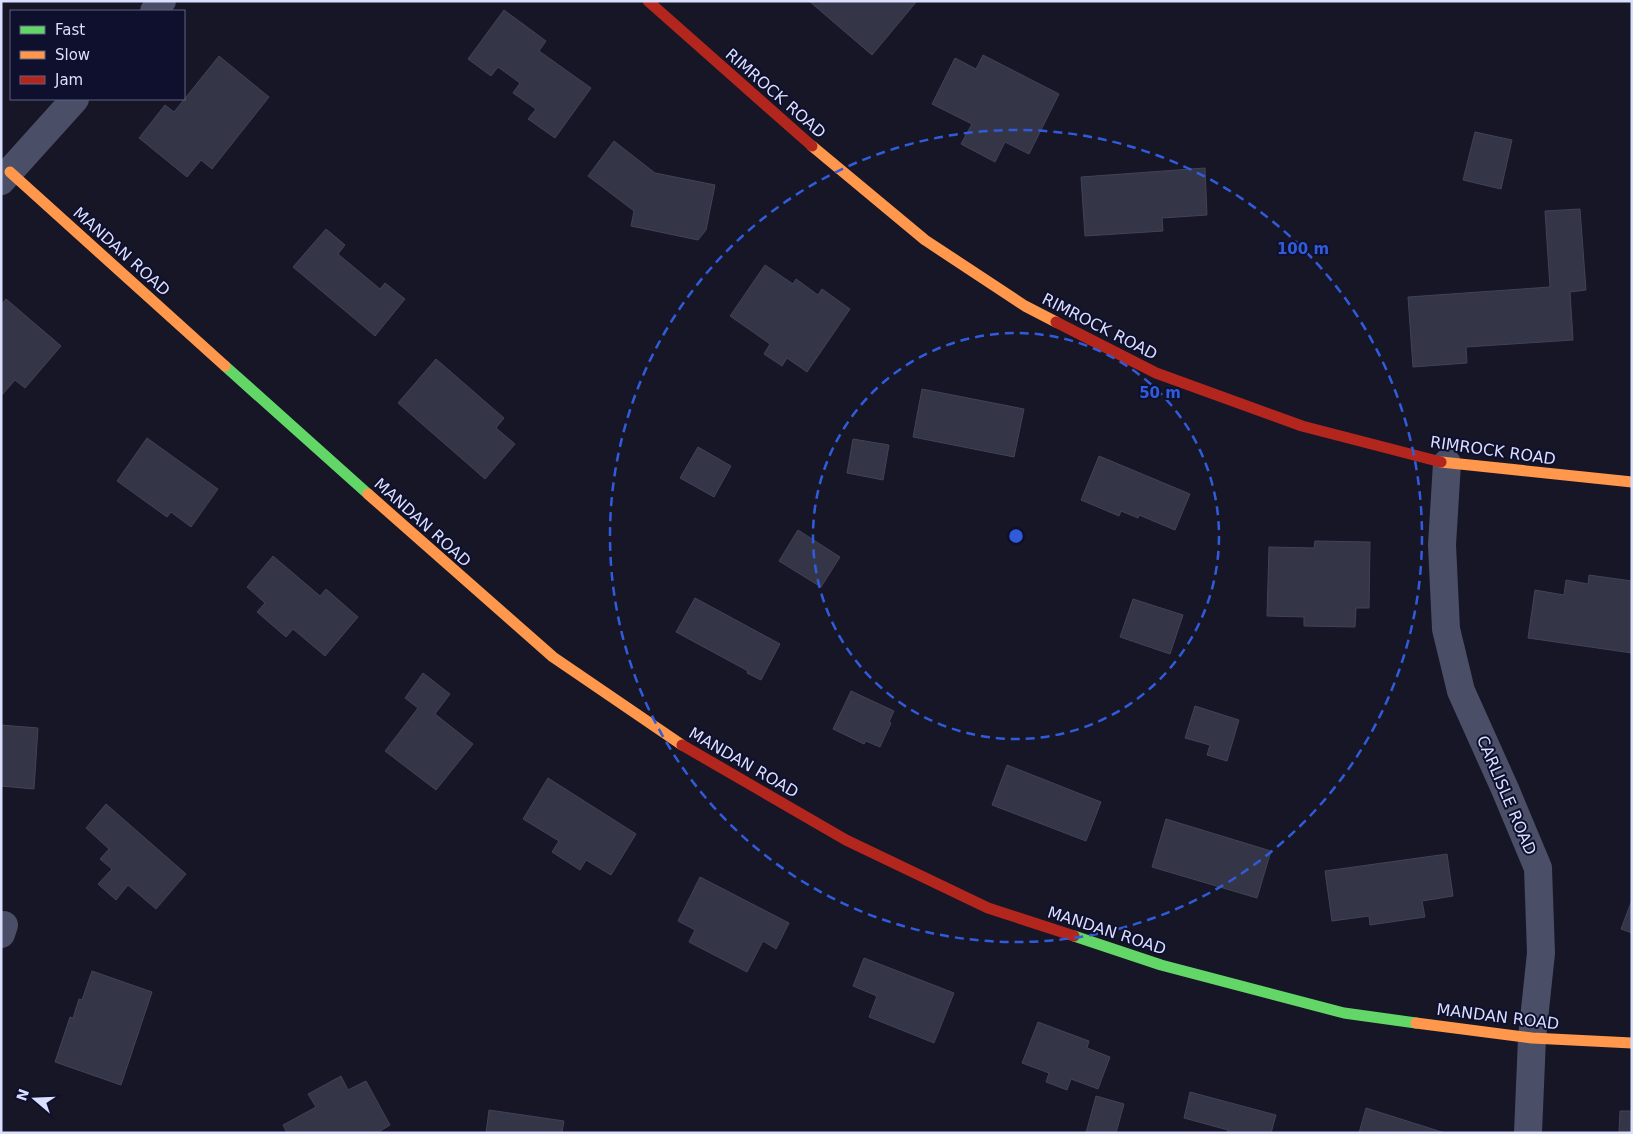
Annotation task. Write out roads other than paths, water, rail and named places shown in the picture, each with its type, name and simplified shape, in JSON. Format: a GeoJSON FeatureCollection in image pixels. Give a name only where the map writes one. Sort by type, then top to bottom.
{"type":"FeatureCollection","features":[{"type":"Feature","properties":{"kind":"street","name":"RIMROCK ROAD"},"geometry":{"type":"LineString","coordinates":[[648,1],[803,138],[924,240],[1026,306],[1156,373],[1302,426],[1447,462],[1632,482]]}},
{"type":"Feature","properties":{"kind":"street"},"geometry":{"type":"LineString","coordinates":[[6,176],[75,100]]}},
{"type":"Feature","properties":{"kind":"street","name":"MANDAN ROAD"},"geometry":{"type":"LineString","coordinates":[[6,176],[553,657],[675,741],[846,840],[988,908],[1161,965],[1344,1013],[1532,1038],[1632,1043]]}},
{"type":"Feature","properties":{"kind":"street","name":"CARLISLE ROAD"},"geometry":{"type":"LineString","coordinates":[[1447,462],[1442,545],[1446,629],[1461,691],[1538,868],[1541,953],[1532,1038],[1528,1133]]}}]}
